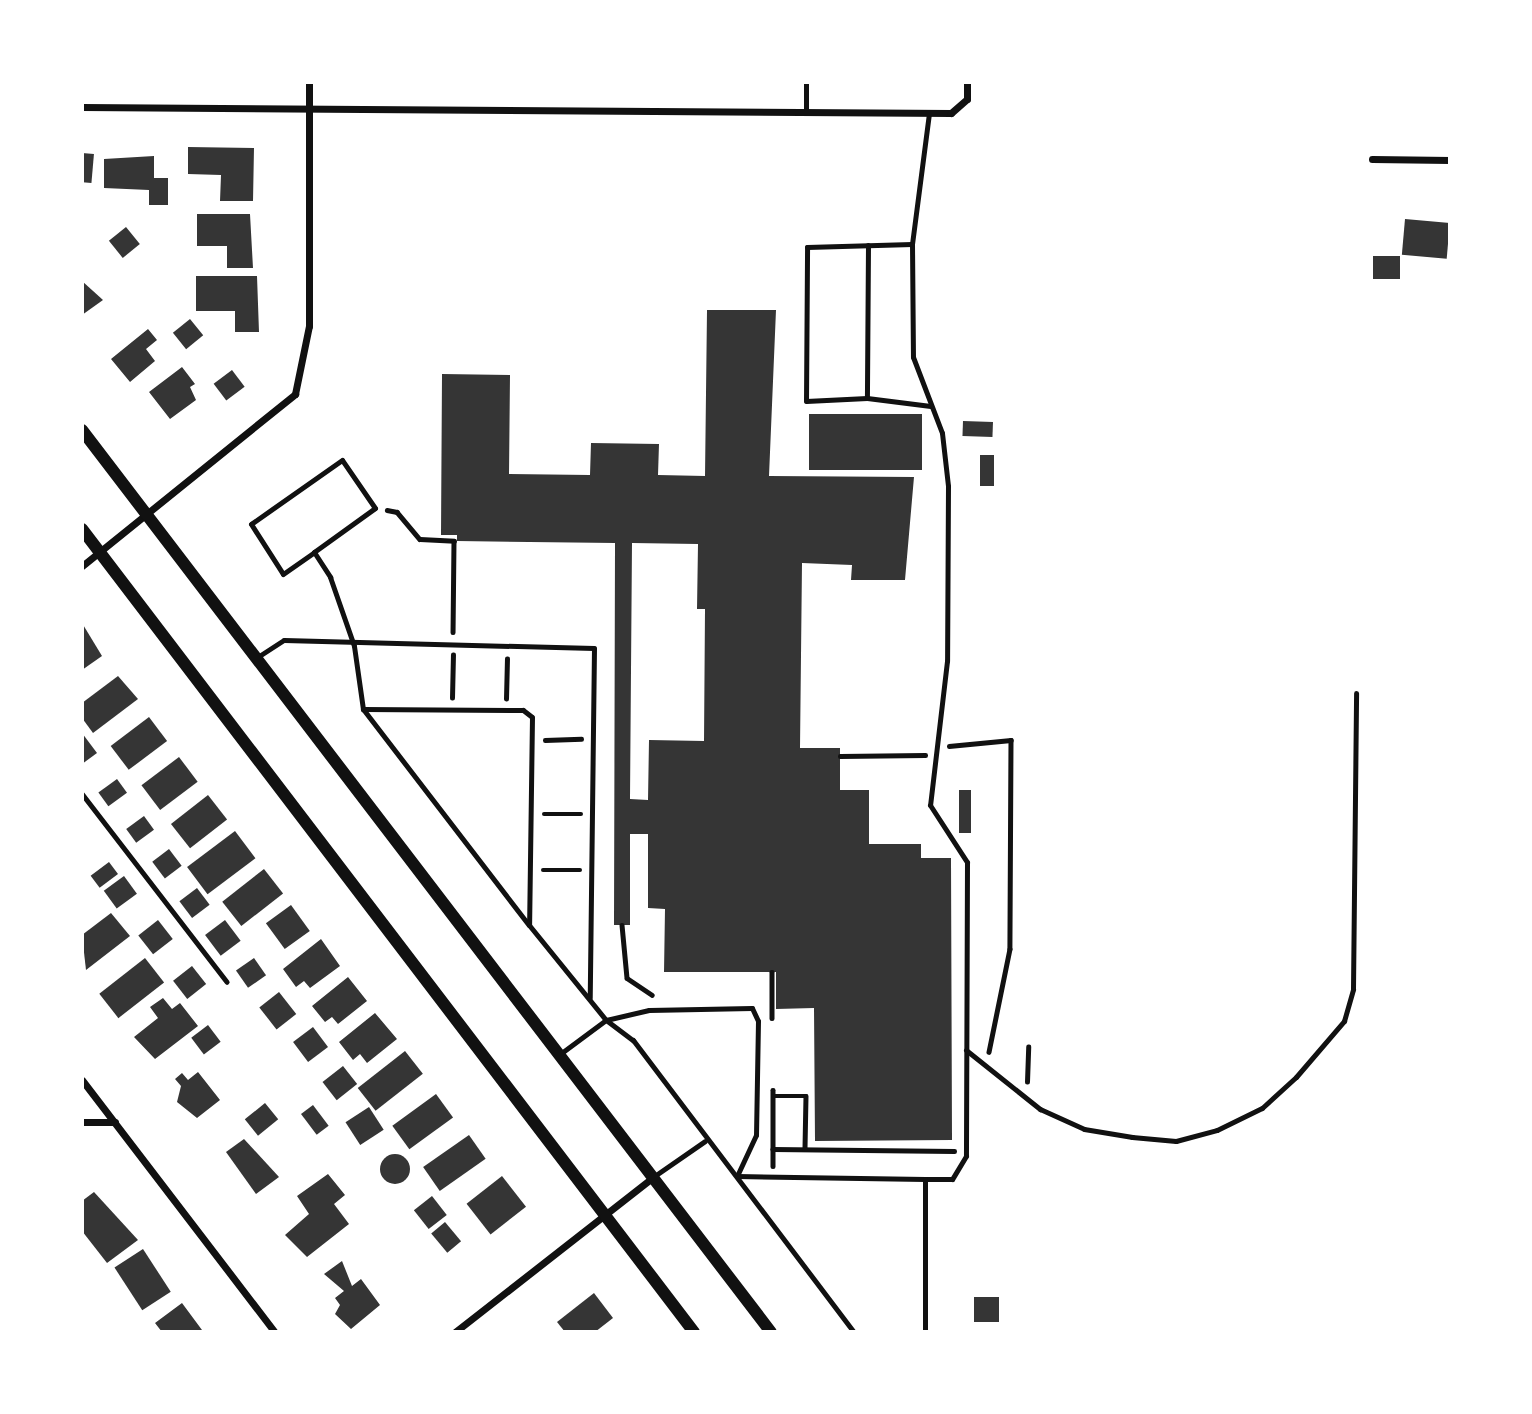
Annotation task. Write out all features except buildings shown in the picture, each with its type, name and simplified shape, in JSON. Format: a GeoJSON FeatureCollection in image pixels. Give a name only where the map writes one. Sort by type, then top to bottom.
{"type":"FeatureCollection","features":[{"type":"Feature","properties":{"kind":"street"},"geometry":{"type":"LineString","coordinates":[[82,566],[295,394],[304,372],[309,82]]}},
{"type":"Feature","properties":{"kind":"street"},"geometry":{"type":"LineString","coordinates":[[82,107],[309,106],[951,113],[967,99],[967,82]]}},
{"type":"Feature","properties":{"kind":"street"},"geometry":{"type":"LineString","coordinates":[[1371,159],[1450,160]]}},
{"type":"Feature","properties":{"kind":"street"},"geometry":{"type":"LineString","coordinates":[[82,430],[771,1332]]}},
{"type":"Feature","properties":{"kind":"street"},"geometry":{"type":"LineString","coordinates":[[82,529],[694,1332]]}},
{"type":"Feature","properties":{"kind":"street"},"geometry":{"type":"LineString","coordinates":[[82,1080],[275,1332]]}},
{"type":"Feature","properties":{"kind":"street"},"geometry":{"type":"LineString","coordinates":[[82,1122],[115,1122]]}},
{"type":"Feature","properties":{"kind":"street"},"geometry":{"type":"LineString","coordinates":[[455,1332],[652,1178]]}},
{"type":"Feature","properties":{"kind":"lane"},"geometry":{"type":"LineString","coordinates":[[806,82],[806,111]]}},
{"type":"Feature","properties":{"kind":"lane"},"geometry":{"type":"LineString","coordinates":[[737,1176],[952,1179],[966,1151],[967,862],[930,805],[931,754],[947,661],[948,486],[942,433],[913,357],[912,244],[929,113]]}},
{"type":"Feature","properties":{"kind":"lane"},"geometry":{"type":"LineString","coordinates":[[912,244],[807,247],[806,401],[867,398],[931,407]]}},
{"type":"Feature","properties":{"kind":"lane"},"geometry":{"type":"LineString","coordinates":[[867,398],[868,245]]}},
{"type":"Feature","properties":{"kind":"lane"},"geometry":{"type":"LineString","coordinates":[[342,460],[375,508],[314,552],[283,574],[251,524],[342,460]]}},
{"type":"Feature","properties":{"kind":"lane"},"geometry":{"type":"LineString","coordinates":[[314,552],[330,577],[354,646],[363,709],[529,925],[606,1020],[633,1040],[705,1141],[737,1176],[853,1332]]}},
{"type":"Feature","properties":{"kind":"lane"},"geometry":{"type":"LineString","coordinates":[[256,658],[285,640],[354,646],[594,648],[590,999]]}},
{"type":"Feature","properties":{"kind":"lane"},"geometry":{"type":"LineString","coordinates":[[966,1050],[1026,1098],[1084,1129],[1176,1141],[1262,1108],[1322,1052],[1344,1021],[1353,989],[1356,693]]}},
{"type":"Feature","properties":{"kind":"lane"},"geometry":{"type":"LineString","coordinates":[[363,709],[506,710],[532,717],[536,740],[529,925]]}},
{"type":"Feature","properties":{"kind":"lane"},"geometry":{"type":"LineString","coordinates":[[82,794],[227,982]]}},
{"type":"Feature","properties":{"kind":"lane"},"geometry":{"type":"LineString","coordinates":[[558,1055],[606,1020],[649,1010],[752,1009],[758,1021],[756,1135],[737,1176]]}},
{"type":"Feature","properties":{"kind":"lane"},"geometry":{"type":"LineString","coordinates":[[652,1178],[705,1141]]}},
{"type":"Feature","properties":{"kind":"lane"},"geometry":{"type":"LineString","coordinates":[[925,1179],[925,1332]]}},
{"type":"Feature","properties":{"kind":"path"},"geometry":{"type":"LineString","coordinates":[[375,508],[397,512],[420,539],[454,541],[452,710]]}},
{"type":"Feature","properties":{"kind":"path"},"geometry":{"type":"LineString","coordinates":[[506,710],[507,648]]}},
{"type":"Feature","properties":{"kind":"path"},"geometry":{"type":"LineString","coordinates":[[536,740],[593,739]]}},
{"type":"Feature","properties":{"kind":"path"},"geometry":{"type":"LineString","coordinates":[[840,756],[931,754],[968,740],[1011,740],[1010,949],[986,1066]]}},
{"type":"Feature","properties":{"kind":"path"},"geometry":{"type":"LineString","coordinates":[[533,814],[592,814]]}},
{"type":"Feature","properties":{"kind":"path"},"geometry":{"type":"LineString","coordinates":[[531,870],[591,870]]}},
{"type":"Feature","properties":{"kind":"path"},"geometry":{"type":"LineString","coordinates":[[622,925],[626,978],[650,995],[664,995]]}},
{"type":"Feature","properties":{"kind":"path"},"geometry":{"type":"LineString","coordinates":[[772,972],[772,1034]]}},
{"type":"Feature","properties":{"kind":"path"},"geometry":{"type":"LineString","coordinates":[[758,996],[772,997]]}},
{"type":"Feature","properties":{"kind":"path"},"geometry":{"type":"LineString","coordinates":[[1026,1098],[1028,1048]]}},
{"type":"Feature","properties":{"kind":"path"},"geometry":{"type":"LineString","coordinates":[[773,1084],[773,1149],[966,1151]]}},
{"type":"Feature","properties":{"kind":"path"},"geometry":{"type":"LineString","coordinates":[[773,1096],[806,1096],[806,1149]]}}]}
